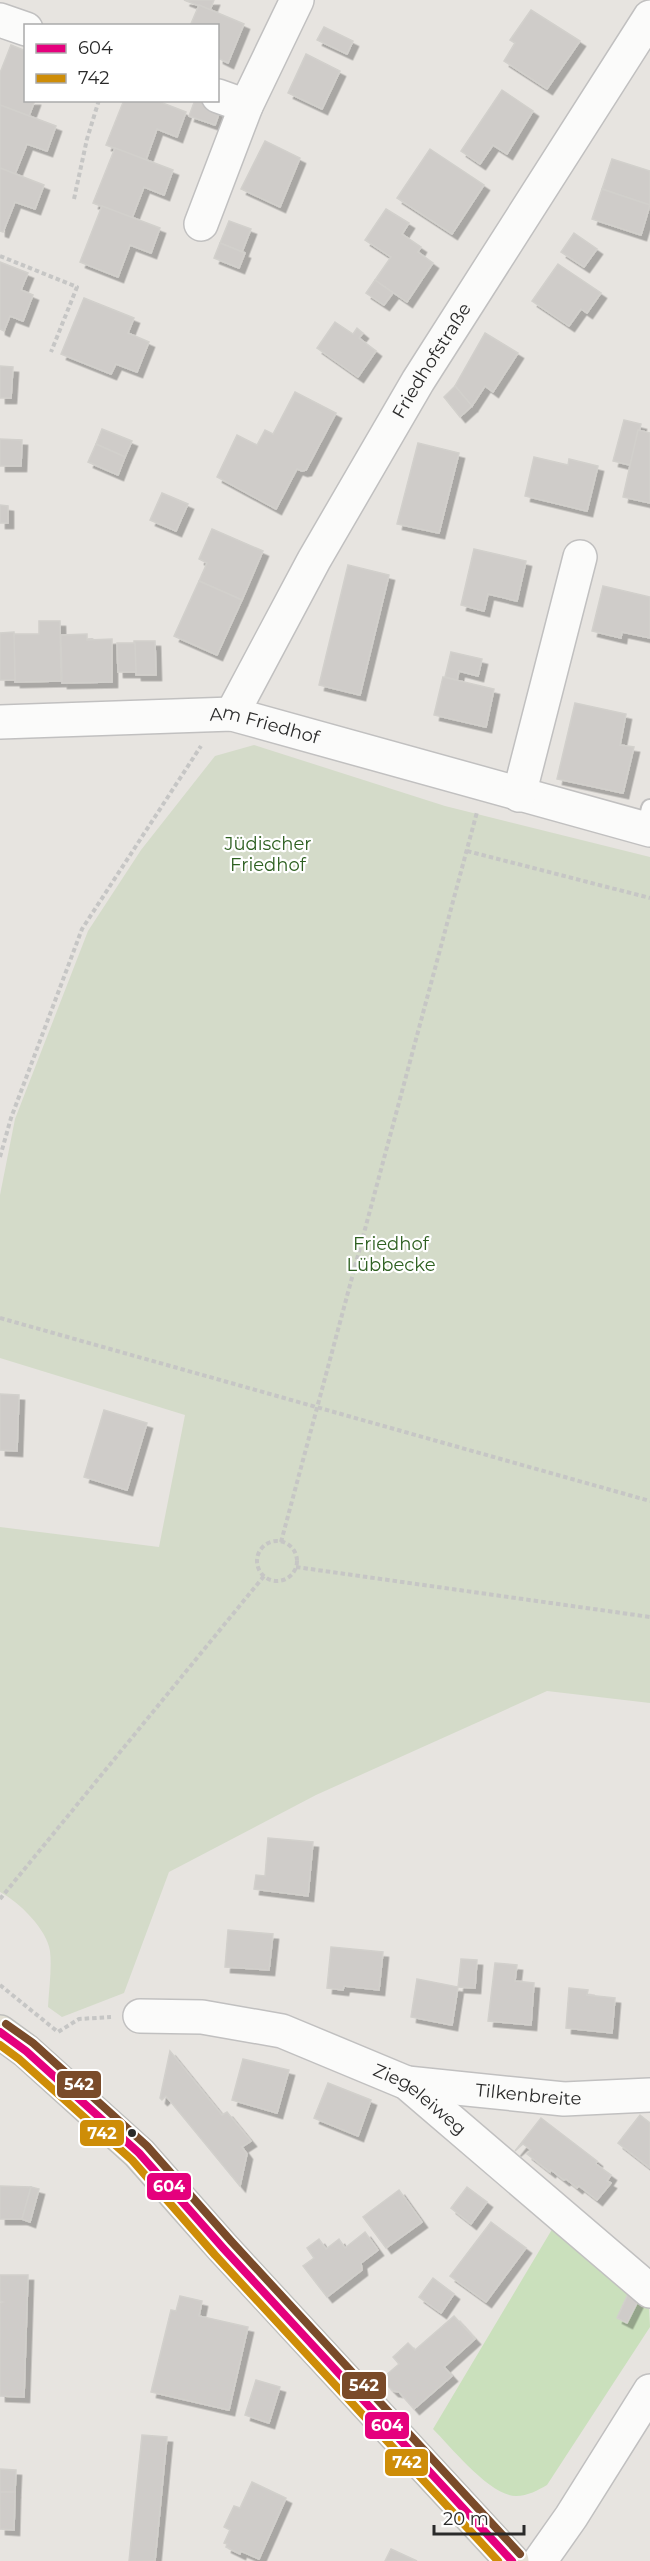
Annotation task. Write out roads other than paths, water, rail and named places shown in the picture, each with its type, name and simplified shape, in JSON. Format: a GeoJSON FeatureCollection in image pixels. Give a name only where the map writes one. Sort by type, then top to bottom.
{"type":"FeatureCollection","features":[{"type":"Feature","properties":{"kind":"main road"},"geometry":{"type":"LineString","coordinates":[[0,2032],[26,2050],[140,2153],[254,2282],[512,2561]]}},
{"type":"Feature","properties":{"kind":"street"},"geometry":{"type":"LineString","coordinates":[[201,224],[232,101],[297,0]]}},
{"type":"Feature","properties":{"kind":"street","name":"Friedhofstraße"},"geometry":{"type":"LineString","coordinates":[[227,713],[418,381],[650,18]]}},
{"type":"Feature","properties":{"kind":"street"},"geometry":{"type":"LineString","coordinates":[[0,20],[24,28]]}},
{"type":"Feature","properties":{"kind":"street"},"geometry":{"type":"LineString","coordinates":[[519,795],[580,557]]}},
{"type":"Feature","properties":{"kind":"street","name":"Am Friedhof"},"geometry":{"type":"LineString","coordinates":[[0,722],[227,713],[484,786],[648,823]]}},
{"type":"Feature","properties":{"kind":"street","name":"Ziegeleiweg"},"geometry":{"type":"LineString","coordinates":[[140,2016],[202,2017],[282,2031],[407,2083],[650,2291]]}},
{"type":"Feature","properties":{"kind":"street","name":"Tilkenbreite"},"geometry":{"type":"LineString","coordinates":[[407,2083],[564,2099],[650,2095]]}},
{"type":"Feature","properties":{"kind":"street"},"geometry":{"type":"LineString","coordinates":[[540,2561],[571,2517],[650,2391]]}},
{"type":"Feature","properties":{"kind":"park label","name":"Jüdischer Friedhof"},"geometry":{"type":"Point","coordinates":[268,854]}},
{"type":"Feature","properties":{"kind":"park label","name":"Friedhof Lübbecke"},"geometry":{"type":"Point","coordinates":[391,1254]}}]}
